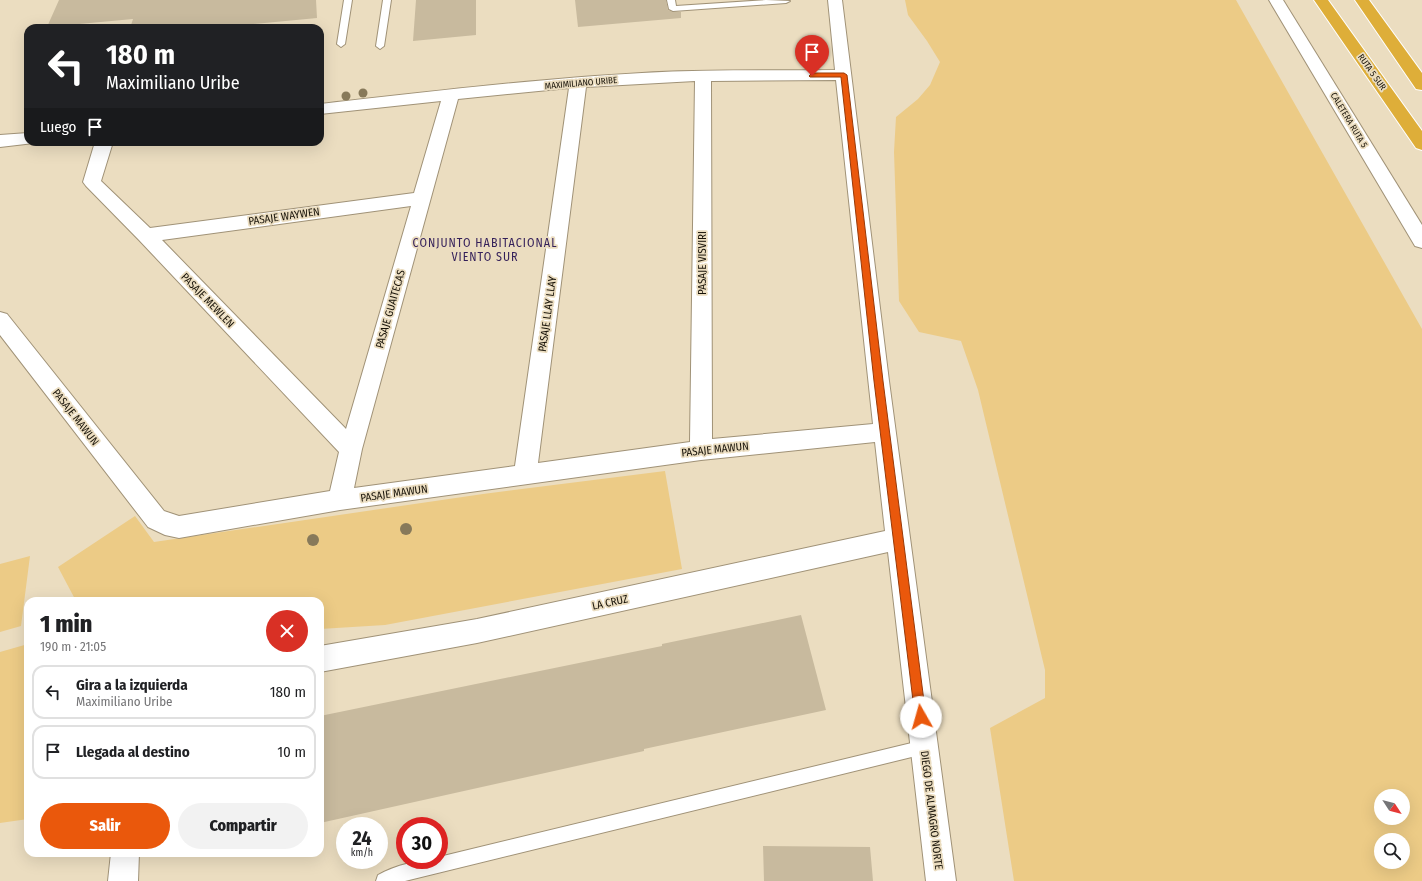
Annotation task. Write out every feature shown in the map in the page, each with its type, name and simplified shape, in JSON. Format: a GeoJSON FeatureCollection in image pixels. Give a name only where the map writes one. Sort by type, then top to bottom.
{"type":"FeatureCollection","features":[{"type":"Feature","properties":{"kind":"highway","name":"RUTA 5 SUR"},"geometry":{"type":"LineString","coordinates":[[1321,0],[1422,144]]}},
{"type":"Feature","properties":{"kind":"highway"},"geometry":{"type":"LineString","coordinates":[[1362,0],[1422,85]]}},
{"type":"Feature","properties":{"kind":"street","name":"DIEGO DE ALMAGRO NORTE"},"geometry":{"type":"LineString","coordinates":[[835,0],[885,432],[941,881]]}},
{"type":"Feature","properties":{"kind":"street","name":"CALETERA RUTA 5"},"geometry":{"type":"LineString","coordinates":[[1276,0],[1422,241]]}},
{"type":"Feature","properties":{"kind":"street","name":"MAXIMILIANO URIBE"},"geometry":{"type":"LineString","coordinates":[[324,109],[578,83],[703,76],[844,75]]}},
{"type":"Feature","properties":{"kind":"street","name":"PASAJE VISVIRI"},"geometry":{"type":"LineString","coordinates":[[700,450],[703,76]]}},
{"type":"Feature","properties":{"kind":"street","name":"PASAJE LLAY LLAY"},"geometry":{"type":"LineString","coordinates":[[525,475],[578,83]]}},
{"type":"Feature","properties":{"kind":"street","name":"PASAJE GUAITECAS"},"geometry":{"type":"LineString","coordinates":[[340,500],[351,450],[451,95]]}},
{"type":"Feature","properties":{"kind":"street"},"geometry":{"type":"LineString","coordinates":[[0,142],[24,139]]}},
{"type":"Feature","properties":{"kind":"street","name":"PASAJE MEWLEN"},"geometry":{"type":"LineString","coordinates":[[103,146],[92,182],[146,235],[351,450]]}},
{"type":"Feature","properties":{"kind":"street","name":"PASAJE WAYWEN"},"geometry":{"type":"LineString","coordinates":[[146,235],[422,198]]}},
{"type":"Feature","properties":{"kind":"street","name":"PASAJE MAWUN"},"geometry":{"type":"LineString","coordinates":[[0,320],[156,519],[165,524],[179,527],[340,500],[700,450],[885,432]]}},
{"type":"Feature","properties":{"kind":"street","name":"LA CRUZ"},"geometry":{"type":"LineString","coordinates":[[324,658],[477,631],[898,539]]}},
{"type":"Feature","properties":{"kind":"street"},"geometry":{"type":"LineString","coordinates":[[123,881],[125,857]]}},
{"type":"Feature","properties":{"kind":"lane"},"geometry":{"type":"LineString","coordinates":[[341,44],[348,0]]}},
{"type":"Feature","properties":{"kind":"lane"},"geometry":{"type":"LineString","coordinates":[[380,46],[387,0]]}},
{"type":"Feature","properties":{"kind":"lane"},"geometry":{"type":"LineString","coordinates":[[671,0],[673,9],[786,1]]}},
{"type":"Feature","properties":{"kind":"lane"},"geometry":{"type":"LineString","coordinates":[[384,881],[393,876],[924,747]]}},
{"type":"Feature","properties":{"kind":"shaded area"},"geometry":{"type":"Polygon","coordinates":[[[905,0],[1236,0],[1422,329],[1422,881],[1014,881],[990,728],[1045,698],[1045,670],[978,390],[961,341],[919,332],[899,301],[894,152],[896,117],[918,99],[930,85],[940,62],[908,15],[905,0]]]}},
{"type":"Feature","properties":{"kind":"shaded area"},"geometry":{"type":"Polygon","coordinates":[[[665,471],[682,569],[385,625],[324,629],[324,597],[74,597],[58,567],[135,516],[154,542],[483,494],[665,471]]]}},
{"type":"Feature","properties":{"kind":"shaded area"},"geometry":{"type":"Polygon","coordinates":[[[30,556],[21,626],[0,632],[0,564],[30,556]]]}},
{"type":"Feature","properties":{"kind":"shaded area"},"geometry":{"type":"Polygon","coordinates":[[[24,645],[24,820],[0,823],[0,652],[24,645]]]}},
{"type":"Feature","properties":{"kind":"building"},"geometry":{"type":"Polygon","coordinates":[[[59,0],[316,0],[317,18],[254,24],[131,24],[133,19],[79,24],[48,24],[59,0]]]}},
{"type":"Feature","properties":{"kind":"building"},"geometry":{"type":"Polygon","coordinates":[[[416,0],[476,0],[476,35],[413,41],[416,0]]]}},
{"type":"Feature","properties":{"kind":"building"},"geometry":{"type":"Polygon","coordinates":[[[575,0],[666,0],[668,10],[673,12],[681,12],[681,18],[578,27],[575,0]]]}},
{"type":"Feature","properties":{"kind":"building"},"geometry":{"type":"Polygon","coordinates":[[[801,615],[826,710],[644,749],[644,751],[347,817],[336,817],[336,819],[324,822],[324,715],[662,646],[662,644],[801,615]]]}},
{"type":"Feature","properties":{"kind":"building"},"geometry":{"type":"Polygon","coordinates":[[[763,846],[870,847],[873,881],[764,881],[763,846]]]}},
{"type":"Feature","properties":{"kind":"district","name":"CONJUNTO HABITACIONAL VIENTO SUR"},"geometry":{"type":"Point","coordinates":[485,250]}},
{"type":"Feature","properties":{"kind":"route"},"geometry":{"type":"LineString","coordinates":[[812,76],[844,75],[878,381],[921,717]]}}]}
